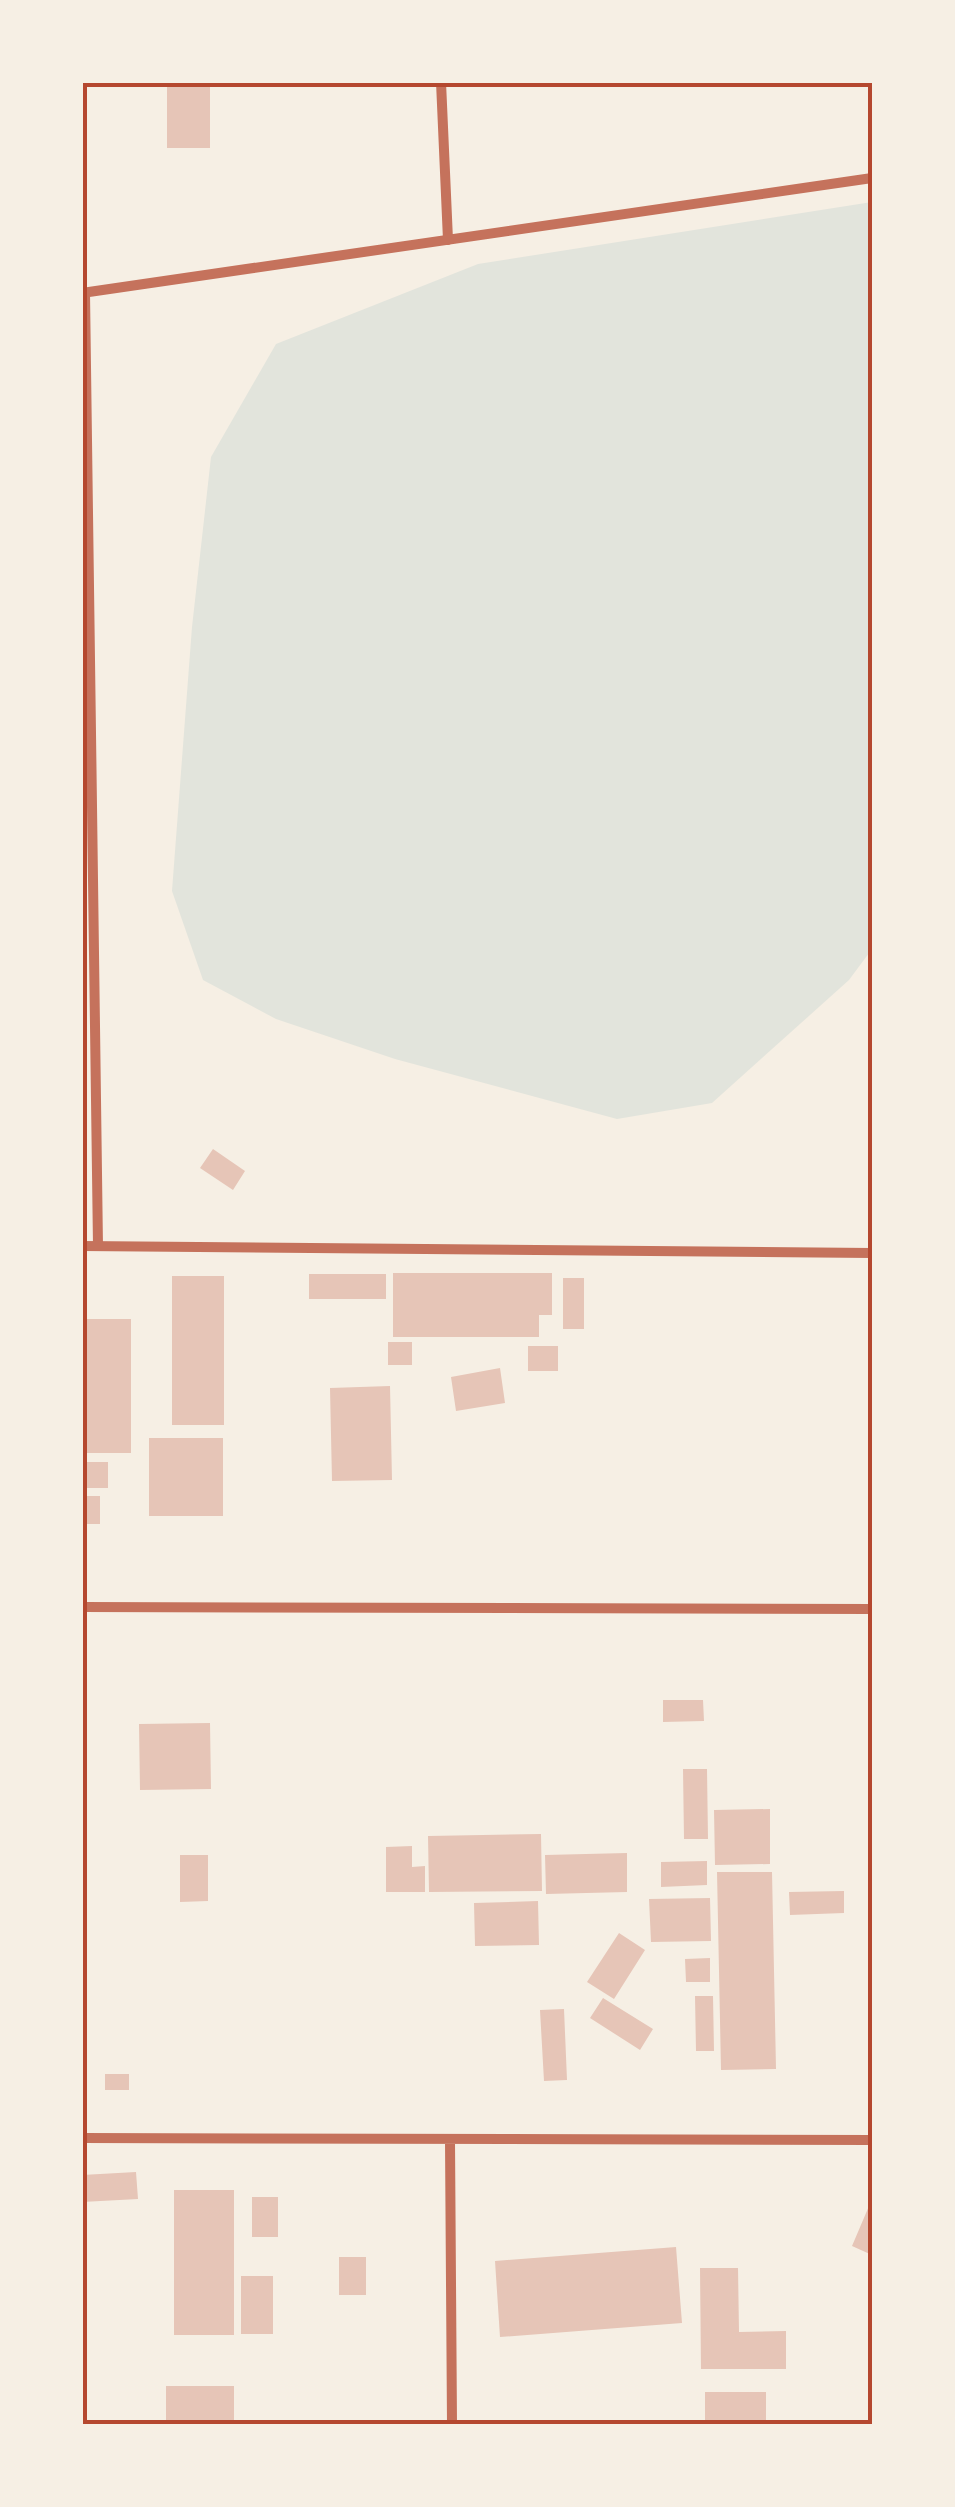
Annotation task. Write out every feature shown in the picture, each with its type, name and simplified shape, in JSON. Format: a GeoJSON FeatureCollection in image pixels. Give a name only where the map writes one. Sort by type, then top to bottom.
{"type":"FeatureCollection","features":[{"type":"Feature","properties":{"kind":"street"},"geometry":{"type":"LineString","coordinates":[[441,82],[448,240]]}},
{"type":"Feature","properties":{"kind":"street"},"geometry":{"type":"LineString","coordinates":[[98,1246],[87,750],[84,293],[872,178]]}},
{"type":"Feature","properties":{"kind":"street"},"geometry":{"type":"LineString","coordinates":[[82,1246],[872,1254]]}},
{"type":"Feature","properties":{"kind":"street"},"geometry":{"type":"LineString","coordinates":[[82,1607],[872,1609]]}},
{"type":"Feature","properties":{"kind":"street"},"geometry":{"type":"LineString","coordinates":[[82,2138],[872,2140]]}},
{"type":"Feature","properties":{"kind":"street"},"geometry":{"type":"LineString","coordinates":[[450,2141],[452,2424]]}},
{"type":"Feature","properties":{"kind":"shaded area"},"geometry":{"type":"Polygon","coordinates":[[[872,202],[872,949],[849,980],[712,1103],[617,1119],[395,1059],[276,1019],[203,980],[172,891],[192,627],[211,457],[276,344],[478,264],[872,202]]]}},
{"type":"Feature","properties":{"kind":"building"},"geometry":{"type":"Polygon","coordinates":[[[167,82],[210,82],[210,148],[167,148],[167,82]]]}},
{"type":"Feature","properties":{"kind":"building"},"geometry":{"type":"Polygon","coordinates":[[[213,1149],[245,1171],[233,1190],[200,1168],[213,1149]]]}},
{"type":"Feature","properties":{"kind":"building"},"geometry":{"type":"Polygon","coordinates":[[[393,1273],[552,1273],[552,1315],[539,1315],[539,1337],[393,1337],[393,1273]]]}},
{"type":"Feature","properties":{"kind":"building"},"geometry":{"type":"Polygon","coordinates":[[[309,1274],[386,1274],[386,1299],[309,1299],[309,1274]]]}},
{"type":"Feature","properties":{"kind":"building"},"geometry":{"type":"Polygon","coordinates":[[[172,1276],[224,1276],[224,1425],[172,1425],[172,1276]]]}},
{"type":"Feature","properties":{"kind":"building"},"geometry":{"type":"Polygon","coordinates":[[[563,1278],[584,1278],[584,1329],[563,1329],[563,1278]]]}},
{"type":"Feature","properties":{"kind":"building"},"geometry":{"type":"Polygon","coordinates":[[[82,1319],[131,1319],[131,1453],[82,1453],[82,1319]]]}},
{"type":"Feature","properties":{"kind":"building"},"geometry":{"type":"Polygon","coordinates":[[[388,1342],[412,1342],[412,1365],[388,1365],[388,1342]]]}},
{"type":"Feature","properties":{"kind":"building"},"geometry":{"type":"Polygon","coordinates":[[[528,1346],[558,1346],[558,1371],[528,1371],[528,1346]]]}},
{"type":"Feature","properties":{"kind":"building"},"geometry":{"type":"Polygon","coordinates":[[[500,1368],[505,1403],[456,1411],[451,1377],[500,1368]]]}},
{"type":"Feature","properties":{"kind":"building"},"geometry":{"type":"Polygon","coordinates":[[[390,1386],[392,1480],[332,1481],[330,1388],[390,1386]]]}},
{"type":"Feature","properties":{"kind":"building"},"geometry":{"type":"Polygon","coordinates":[[[149,1438],[223,1438],[223,1516],[149,1516],[149,1438]]]}},
{"type":"Feature","properties":{"kind":"building"},"geometry":{"type":"Polygon","coordinates":[[[82,1462],[108,1462],[108,1488],[82,1488],[82,1462]]]}},
{"type":"Feature","properties":{"kind":"building"},"geometry":{"type":"Polygon","coordinates":[[[82,1496],[100,1496],[100,1524],[82,1524],[82,1496]]]}},
{"type":"Feature","properties":{"kind":"building"},"geometry":{"type":"Polygon","coordinates":[[[663,1700],[703,1700],[704,1721],[663,1722],[663,1700]]]}},
{"type":"Feature","properties":{"kind":"building"},"geometry":{"type":"Polygon","coordinates":[[[210,1723],[211,1789],[140,1790],[139,1724],[210,1723]]]}},
{"type":"Feature","properties":{"kind":"building"},"geometry":{"type":"Polygon","coordinates":[[[683,1769],[707,1769],[708,1839],[684,1839],[683,1769]]]}},
{"type":"Feature","properties":{"kind":"building"},"geometry":{"type":"Polygon","coordinates":[[[770,1809],[770,1864],[715,1865],[714,1810],[770,1809]]]}},
{"type":"Feature","properties":{"kind":"building"},"geometry":{"type":"Polygon","coordinates":[[[541,1834],[542,1891],[429,1892],[428,1836],[541,1834]]]}},
{"type":"Feature","properties":{"kind":"building"},"geometry":{"type":"Polygon","coordinates":[[[412,1846],[412,1867],[425,1866],[425,1892],[386,1892],[386,1847],[412,1846]]]}},
{"type":"Feature","properties":{"kind":"building"},"geometry":{"type":"Polygon","coordinates":[[[627,1853],[627,1892],[546,1894],[545,1855],[627,1853]]]}},
{"type":"Feature","properties":{"kind":"building"},"geometry":{"type":"Polygon","coordinates":[[[180,1855],[208,1855],[208,1901],[180,1902],[180,1855]]]}},
{"type":"Feature","properties":{"kind":"building"},"geometry":{"type":"Polygon","coordinates":[[[707,1861],[707,1885],[661,1887],[661,1862],[707,1861]]]}},
{"type":"Feature","properties":{"kind":"building"},"geometry":{"type":"Polygon","coordinates":[[[717,1872],[772,1872],[776,2069],[721,2070],[717,1872]]]}},
{"type":"Feature","properties":{"kind":"building"},"geometry":{"type":"Polygon","coordinates":[[[844,1891],[844,1913],[790,1915],[789,1892],[844,1891]]]}},
{"type":"Feature","properties":{"kind":"building"},"geometry":{"type":"Polygon","coordinates":[[[710,1898],[711,1941],[651,1942],[649,1899],[710,1898]]]}},
{"type":"Feature","properties":{"kind":"building"},"geometry":{"type":"Polygon","coordinates":[[[538,1901],[539,1945],[475,1946],[474,1903],[538,1901]]]}},
{"type":"Feature","properties":{"kind":"building"},"geometry":{"type":"Polygon","coordinates":[[[619,1933],[645,1950],[614,1999],[587,1982],[619,1933]]]}},
{"type":"Feature","properties":{"kind":"building"},"geometry":{"type":"Polygon","coordinates":[[[710,1958],[710,1982],[686,1982],[685,1959],[710,1958]]]}},
{"type":"Feature","properties":{"kind":"building"},"geometry":{"type":"Polygon","coordinates":[[[695,1996],[713,1996],[714,2051],[696,2051],[695,1996]]]}},
{"type":"Feature","properties":{"kind":"building"},"geometry":{"type":"Polygon","coordinates":[[[603,1998],[653,2029],[640,2050],[590,2018],[603,1998]]]}},
{"type":"Feature","properties":{"kind":"building"},"geometry":{"type":"Polygon","coordinates":[[[564,2009],[567,2080],[544,2081],[540,2010],[564,2009]]]}},
{"type":"Feature","properties":{"kind":"building"},"geometry":{"type":"Polygon","coordinates":[[[105,2074],[129,2074],[129,2090],[105,2090],[105,2074]]]}},
{"type":"Feature","properties":{"kind":"building"},"geometry":{"type":"Polygon","coordinates":[[[136,2172],[138,2199],[82,2202],[82,2175],[136,2172]]]}},
{"type":"Feature","properties":{"kind":"building"},"geometry":{"type":"Polygon","coordinates":[[[174,2190],[234,2190],[234,2335],[174,2335],[174,2190]]]}},
{"type":"Feature","properties":{"kind":"building"},"geometry":{"type":"Polygon","coordinates":[[[252,2197],[278,2197],[278,2237],[252,2237],[252,2197]]]}},
{"type":"Feature","properties":{"kind":"building"},"geometry":{"type":"Polygon","coordinates":[[[872,2199],[872,2255],[852,2246],[872,2199]]]}},
{"type":"Feature","properties":{"kind":"building"},"geometry":{"type":"Polygon","coordinates":[[[676,2247],[682,2323],[500,2337],[495,2261],[676,2247]]]}},
{"type":"Feature","properties":{"kind":"building"},"geometry":{"type":"Polygon","coordinates":[[[339,2257],[366,2257],[366,2295],[339,2295],[339,2257]]]}},
{"type":"Feature","properties":{"kind":"building"},"geometry":{"type":"Polygon","coordinates":[[[700,2268],[738,2268],[739,2332],[786,2331],[786,2369],[701,2369],[700,2268]]]}},
{"type":"Feature","properties":{"kind":"building"},"geometry":{"type":"Polygon","coordinates":[[[241,2276],[273,2276],[273,2334],[241,2334],[241,2276]]]}},
{"type":"Feature","properties":{"kind":"building"},"geometry":{"type":"Polygon","coordinates":[[[166,2386],[234,2386],[234,2424],[166,2424],[166,2386]]]}},
{"type":"Feature","properties":{"kind":"building"},"geometry":{"type":"Polygon","coordinates":[[[705,2392],[766,2392],[766,2424],[705,2424],[705,2392]]]}}]}
